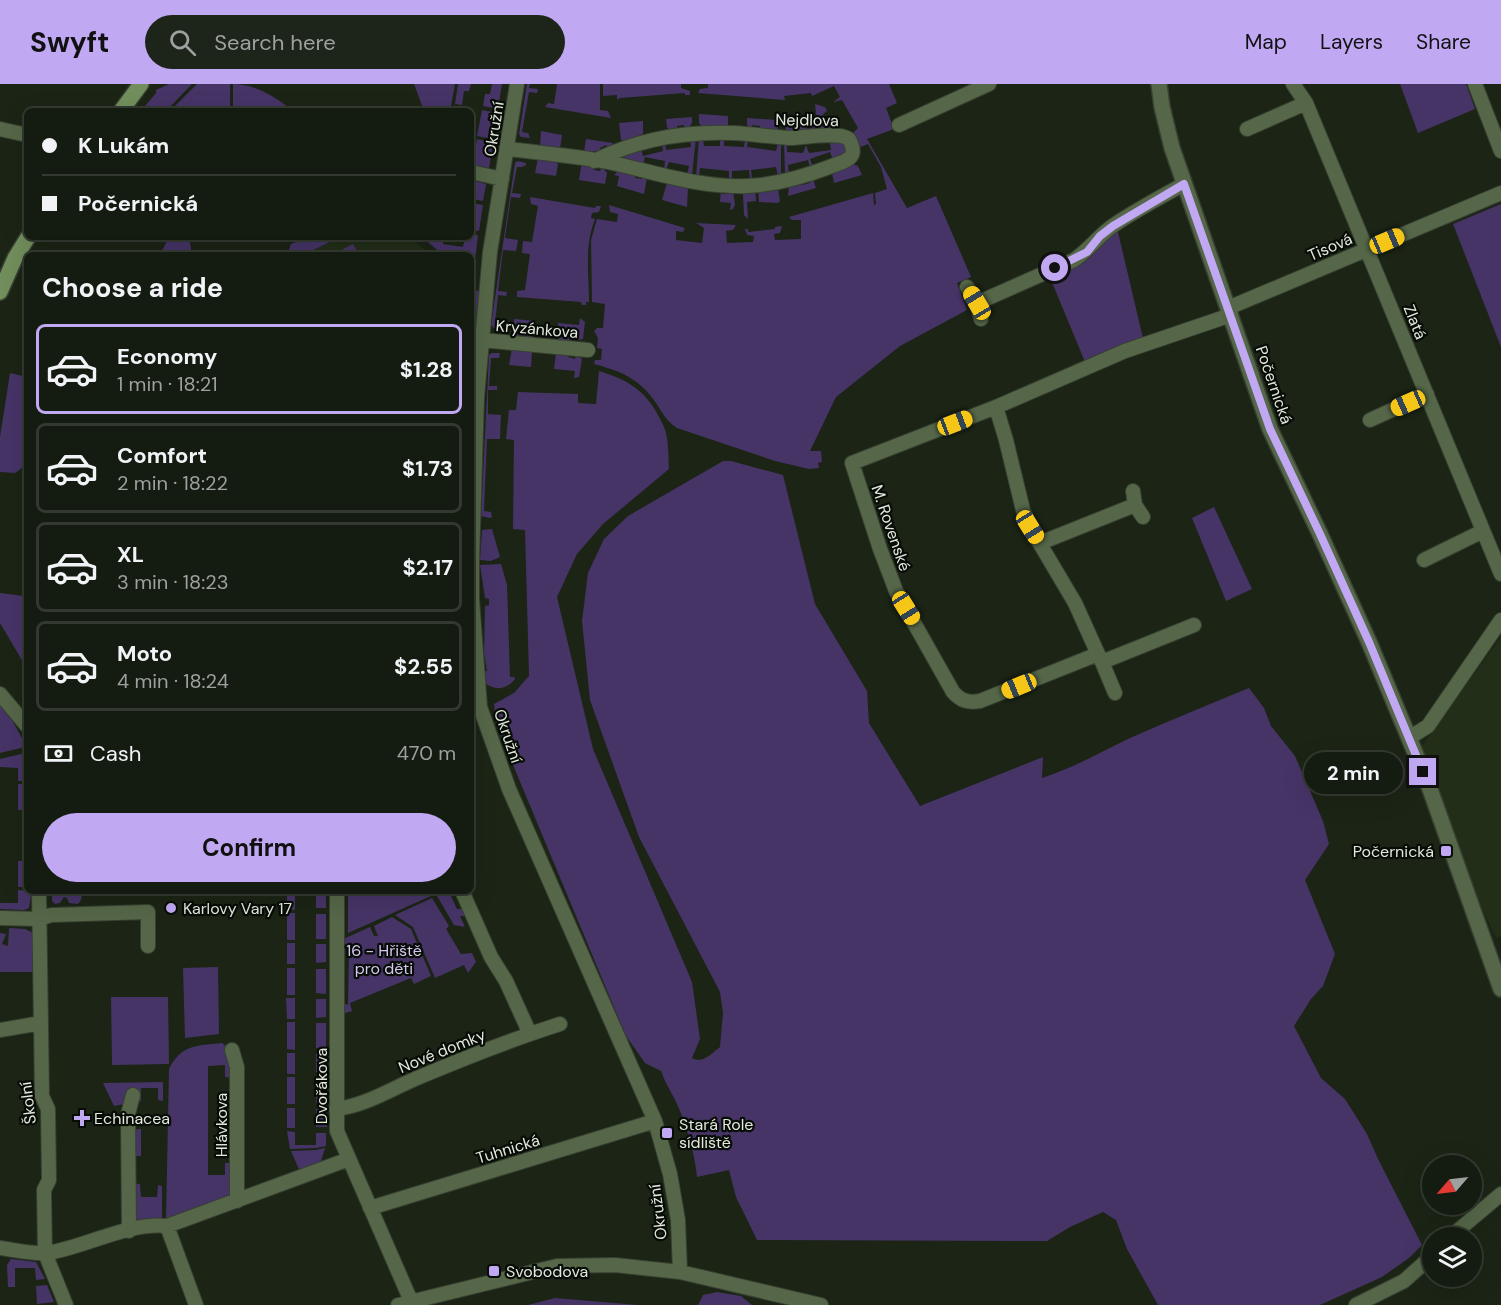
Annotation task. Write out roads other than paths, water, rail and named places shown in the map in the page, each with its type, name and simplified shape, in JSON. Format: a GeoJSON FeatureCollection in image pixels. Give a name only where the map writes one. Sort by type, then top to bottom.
{"type":"FeatureCollection","features":[{"type":"Feature","properties":{"kind":"main road"},"geometry":{"type":"LineString","coordinates":[[123,108],[141,84]]}},
{"type":"Feature","properties":{"kind":"main road"},"geometry":{"type":"LineString","coordinates":[[0,292],[26,240]]}},
{"type":"Feature","properties":{"kind":"street","name":"Okružní"},"geometry":{"type":"LineString","coordinates":[[474,468],[477,397],[490,252],[517,84]]}},
{"type":"Feature","properties":{"kind":"street"},"geometry":{"type":"LineString","coordinates":[[899,125],[989,84]]}},
{"type":"Feature","properties":{"kind":"street","name":"Počernická"},"geometry":{"type":"LineString","coordinates":[[1159,84],[1172,148],[1270,429],[1364,632],[1409,738],[1430,789],[1501,989]]}},
{"type":"Feature","properties":{"kind":"street","name":"Zlatá"},"geometry":{"type":"LineString","coordinates":[[1293,84],[1306,103],[1501,574]]}},
{"type":"Feature","properties":{"kind":"street"},"geometry":{"type":"LineString","coordinates":[[1475,84],[1501,151]]}},
{"type":"Feature","properties":{"kind":"street"},"geometry":{"type":"LineString","coordinates":[[1247,129],[1306,103]]}},
{"type":"Feature","properties":{"kind":"street"},"geometry":{"type":"LineString","coordinates":[[0,129],[24,134]]}},
{"type":"Feature","properties":{"kind":"street","name":"Nejdlova"},"geometry":{"type":"LineString","coordinates":[[508,149],[594,161],[701,182],[749,186],[818,172],[844,162],[853,151],[849,139],[839,135],[790,138],[706,132],[667,136],[614,151],[594,161]]}},
{"type":"Feature","properties":{"kind":"street","name":"Okružní"},"geometry":{"type":"LineString","coordinates":[[474,173],[502,179]]}},
{"type":"Feature","properties":{"kind":"street"},"geometry":{"type":"LineString","coordinates":[[977,303],[1074,260],[1087,252],[1100,236],[1113,226],[1184,184]]}},
{"type":"Feature","properties":{"kind":"street","name":"Tisová"},"geometry":{"type":"LineString","coordinates":[[1229,311],[1367,249],[1501,193]]}},
{"type":"Feature","properties":{"kind":"street"},"geometry":{"type":"LineString","coordinates":[[967,287],[977,303],[981,319]]}},
{"type":"Feature","properties":{"kind":"street","name":"M. Rovenské"},"geometry":{"type":"LineString","coordinates":[[1194,625],[980,701],[965,701],[953,692],[896,591],[852,463],[996,407],[1125,351],[1229,311]]}},
{"type":"Feature","properties":{"kind":"street","name":"Kryzánkova"},"geometry":{"type":"LineString","coordinates":[[482,340],[588,350]]}},
{"type":"Feature","properties":{"kind":"street"},"geometry":{"type":"LineString","coordinates":[[1370,420],[1427,394]]}},
{"type":"Feature","properties":{"kind":"street"},"geometry":{"type":"LineString","coordinates":[[996,407],[1023,510],[1030,527],[1075,603],[1116,693]]}},
{"type":"Feature","properties":{"kind":"street"},"geometry":{"type":"LineString","coordinates":[[1040,543],[1134,498],[1143,517]]}},
{"type":"Feature","properties":{"kind":"street"},"geometry":{"type":"LineString","coordinates":[[1424,560],[1483,531]]}},
{"type":"Feature","properties":{"kind":"street"},"geometry":{"type":"LineString","coordinates":[[1409,738],[1428,726],[1501,620]]}},
{"type":"Feature","properties":{"kind":"street","name":"Okružní"},"geometry":{"type":"LineString","coordinates":[[474,626],[480,707],[509,789],[654,1121],[670,1174],[678,1220],[680,1272]]}},
{"type":"Feature","properties":{"kind":"street"},"geometry":{"type":"LineString","coordinates":[[0,694],[24,722]]}},
{"type":"Feature","properties":{"kind":"street","name":"Školní"},"geometry":{"type":"LineString","coordinates":[[39,894],[42,1096],[48,1109],[50,1180],[44,1190],[45,1253],[66,1305]]}},
{"type":"Feature","properties":{"kind":"street","name":"Dvořákova"},"geometry":{"type":"LineString","coordinates":[[337,894],[337,1131],[370,1208],[405,1303]]}},
{"type":"Feature","properties":{"kind":"street"},"geometry":{"type":"LineString","coordinates":[[463,894],[491,957],[506,981],[530,1034]]}},
{"type":"Feature","properties":{"kind":"street"},"geometry":{"type":"LineString","coordinates":[[0,918],[39,919],[51,915],[148,912],[148,945]]}},
{"type":"Feature","properties":{"kind":"street"},"geometry":{"type":"LineString","coordinates":[[0,1030],[41,1023]]}},
{"type":"Feature","properties":{"kind":"street","name":"Nové domky"},"geometry":{"type":"LineString","coordinates":[[336,1109],[351,1107],[421,1076],[560,1024]]}},
{"type":"Feature","properties":{"kind":"street","name":"Hlávkova"},"geometry":{"type":"LineString","coordinates":[[232,1050],[237,1067],[237,1201]]}},
{"type":"Feature","properties":{"kind":"street"},"geometry":{"type":"LineString","coordinates":[[129,1231],[128,1114],[133,1095]]}},
{"type":"Feature","properties":{"kind":"street","name":"Tuhnická"},"geometry":{"type":"LineString","coordinates":[[370,1208],[654,1121]]}},
{"type":"Feature","properties":{"kind":"street"},"geometry":{"type":"LineString","coordinates":[[0,1248],[45,1253],[129,1231],[157,1225],[167,1226],[349,1159]]}},
{"type":"Feature","properties":{"kind":"street"},"geometry":{"type":"LineString","coordinates":[[1462,1227],[1501,1194]]}},
{"type":"Feature","properties":{"kind":"street"},"geometry":{"type":"LineString","coordinates":[[167,1226],[196,1305]]}},
{"type":"Feature","properties":{"kind":"street"},"geometry":{"type":"LineString","coordinates":[[405,1303],[557,1266],[615,1265],[680,1272],[821,1305]]}},
{"type":"Feature","properties":{"kind":"street"},"geometry":{"type":"LineString","coordinates":[[1356,1305],[1404,1281],[1422,1265]]}},
{"type":"Feature","properties":{"kind":"place","name":"Počernická"},"geometry":{"type":"Point","coordinates":[1446,851]}},
{"type":"Feature","properties":{"kind":"place","name":"Karlovy Vary 17"},"geometry":{"type":"Point","coordinates":[171,908]}},
{"type":"Feature","properties":{"kind":"place","name":"Echinacea"},"geometry":{"type":"Point","coordinates":[82,1118]}},
{"type":"Feature","properties":{"kind":"place","name":"Stará Role sídliště"},"geometry":{"type":"Point","coordinates":[667,1133]}},
{"type":"Feature","properties":{"kind":"place","name":"Svobodova"},"geometry":{"type":"Point","coordinates":[494,1271]}},
{"type":"Feature","properties":{"kind":"park label","name":"16 - Hřiště pro děti"},"geometry":{"type":"Point","coordinates":[384,959]}}]}
